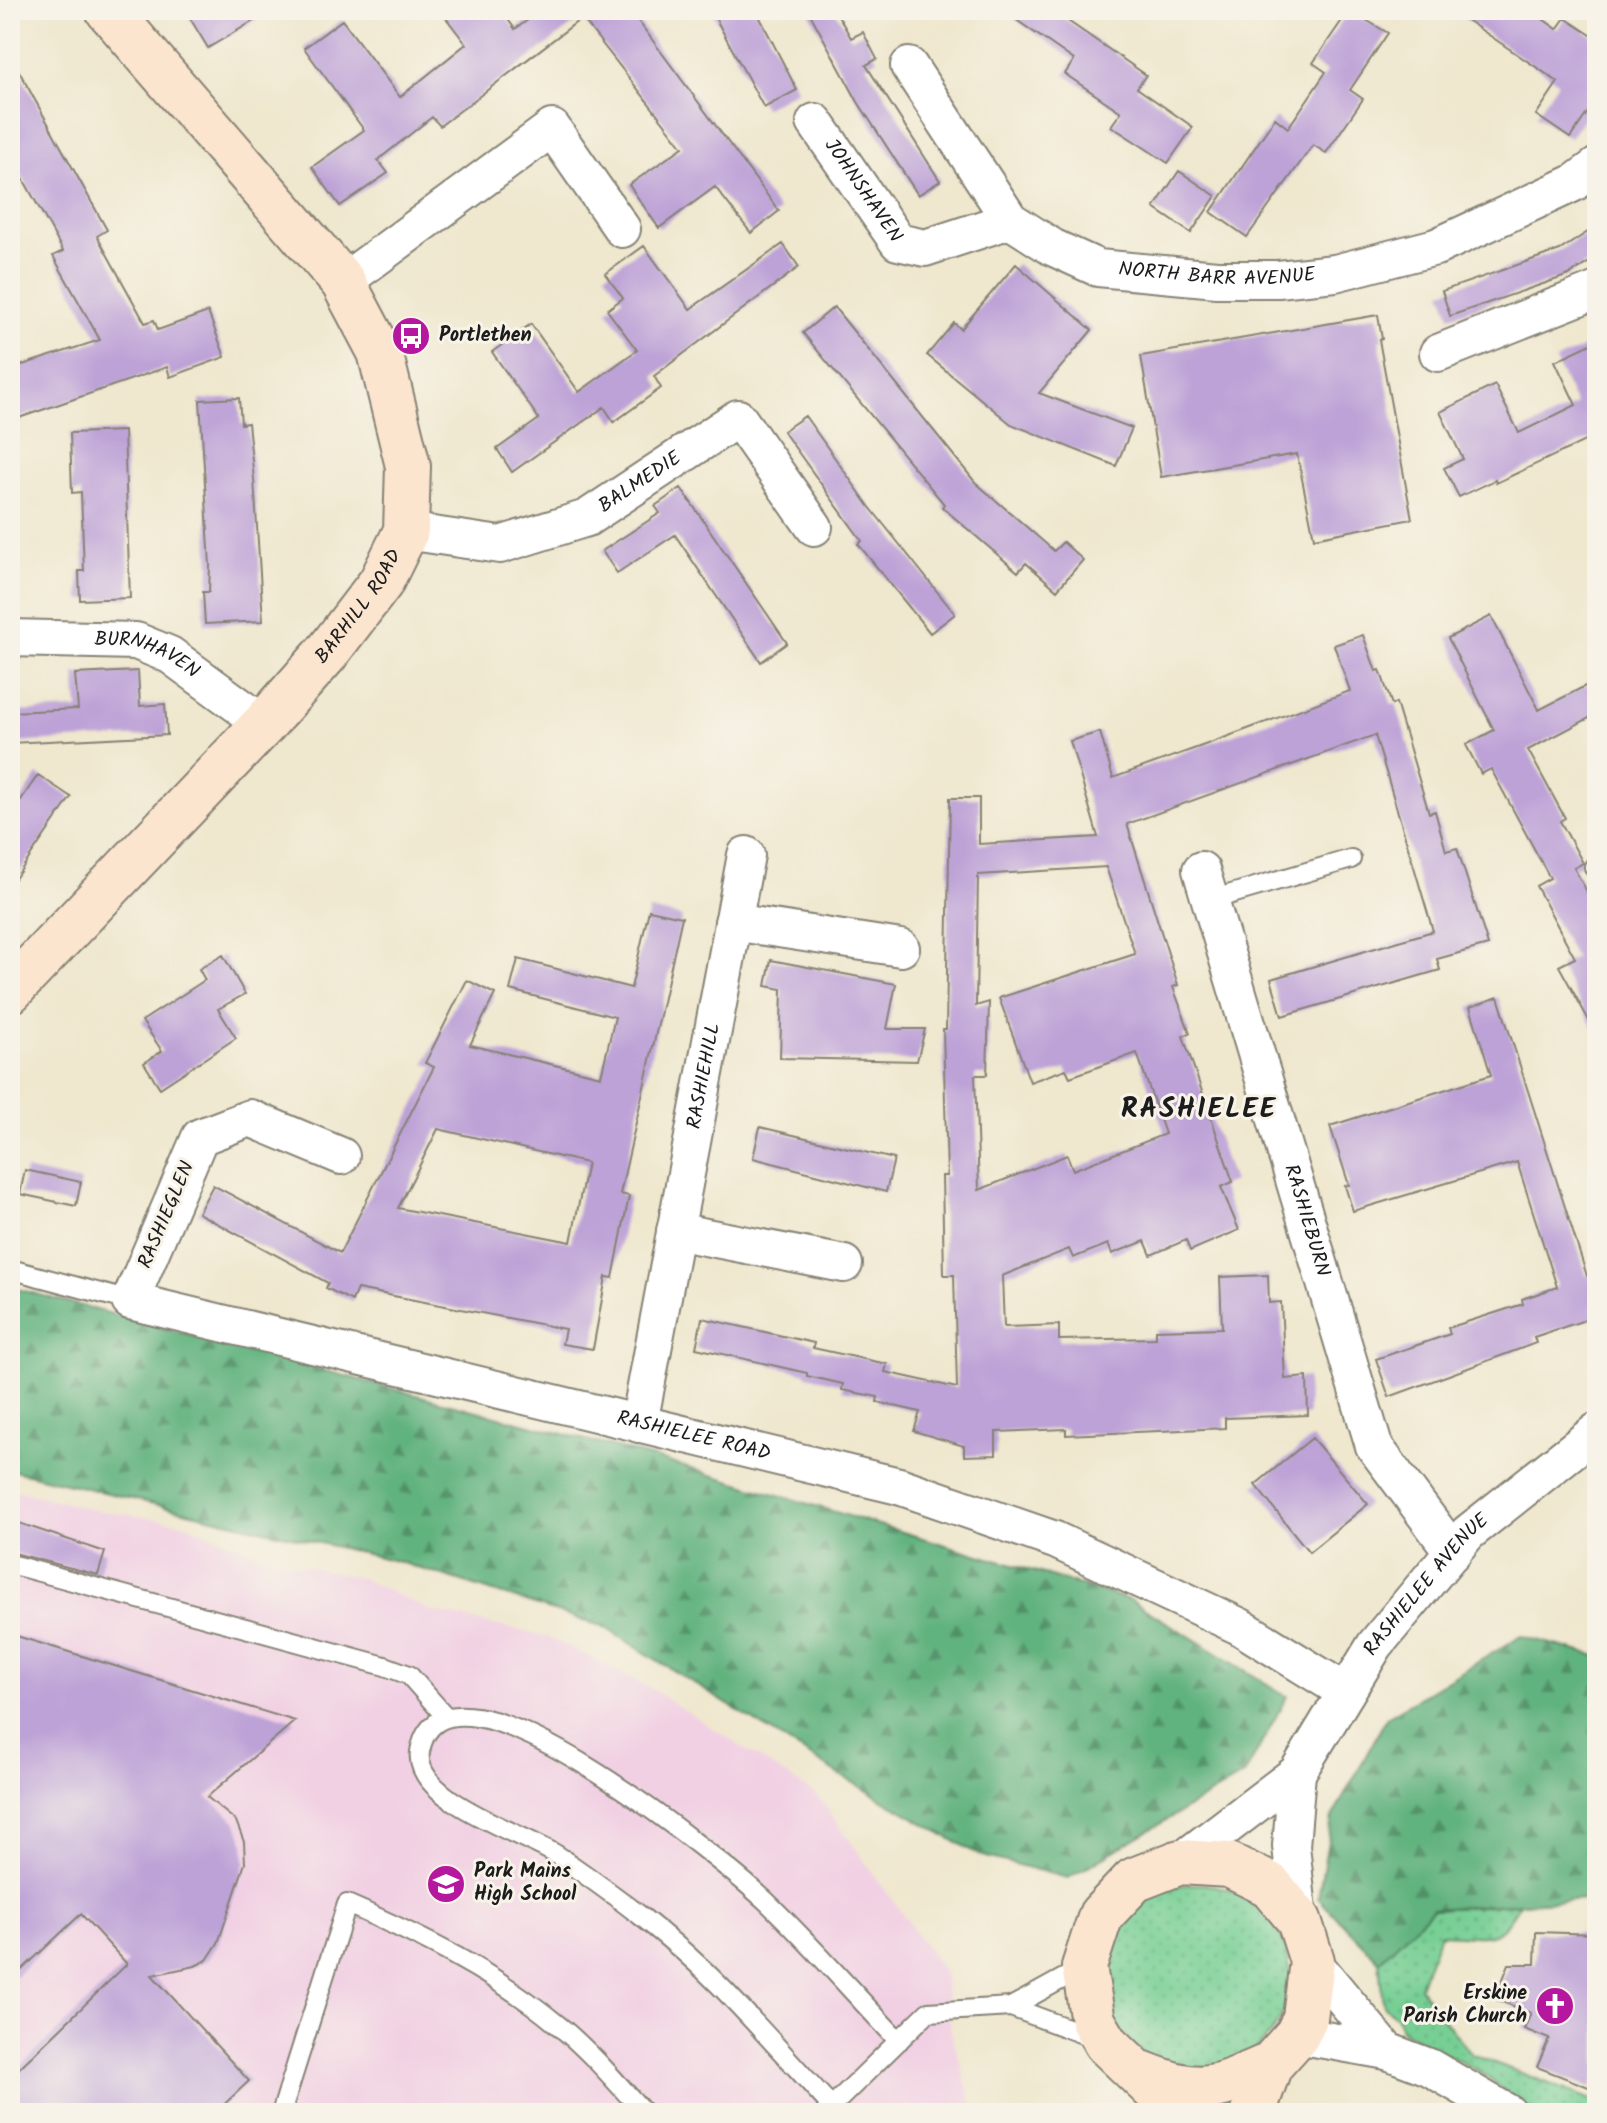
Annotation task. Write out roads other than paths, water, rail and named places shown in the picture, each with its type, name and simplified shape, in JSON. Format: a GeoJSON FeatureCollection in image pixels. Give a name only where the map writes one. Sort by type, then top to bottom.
{"type":"FeatureCollection","features":[{"type":"Feature","properties":{"kind":"street","name":"BARHILL ROAD"},"geometry":{"type":"LineString","coordinates":[[10,991],[264,724],[326,654],[381,582],[406,531],[408,466],[380,352],[343,282],[108,10]]}},
{"type":"Feature","properties":{"kind":"street","name":"NORTH BARR AVENUE"},"geometry":{"type":"LineString","coordinates":[[909,66],[1010,220],[1052,247],[1098,268],[1158,276],[1278,279],[1335,273],[1436,247],[1574,183],[1597,166]]}},
{"type":"Feature","properties":{"kind":"street","name":"JOHNSHAVEN"},"geometry":{"type":"LineString","coordinates":[[815,122],[898,242],[925,248],[1010,220]]}},
{"type":"Feature","properties":{"kind":"street"},"geometry":{"type":"LineString","coordinates":[[343,282],[552,128],[622,229]]}},
{"type":"Feature","properties":{"kind":"street"},"geometry":{"type":"LineString","coordinates":[[1438,353],[1597,290]]}},
{"type":"Feature","properties":{"kind":"street","name":"BALMEDIE"},"geometry":{"type":"LineString","coordinates":[[406,531],[500,545],[587,518],[738,418],[814,527]]}},
{"type":"Feature","properties":{"kind":"street","name":"BURNHAVEN"},"geometry":{"type":"LineString","coordinates":[[10,638],[136,641],[170,655],[264,724]]}},
{"type":"Feature","properties":{"kind":"street","name":"RASHIEHILL"},"geometry":{"type":"LineString","coordinates":[[639,1424],[746,855]]}},
{"type":"Feature","properties":{"kind":"street","name":"RASHIEBURN"},"geometry":{"type":"LineString","coordinates":[[1206,885],[1374,1446],[1453,1552]]}},
{"type":"Feature","properties":{"kind":"street"},"geometry":{"type":"LineString","coordinates":[[733,922],[901,948]]}},
{"type":"Feature","properties":{"kind":"street","name":"RASHIEGLEN"},"geometry":{"type":"LineString","coordinates":[[130,1301],[200,1137],[250,1118],[341,1156]]}},
{"type":"Feature","properties":{"kind":"street"},"geometry":{"type":"LineString","coordinates":[[675,1231],[844,1264]]}},
{"type":"Feature","properties":{"kind":"street","name":"RASHIELEE ROAD"},"geometry":{"type":"LineString","coordinates":[[130,1301],[899,1486],[1055,1540],[1239,1626],[1346,1692]]}},
{"type":"Feature","properties":{"kind":"street","name":"RASHIELEE AVENUE"},"geometry":{"type":"LineString","coordinates":[[1180,1862],[1297,1773],[1375,1645],[1468,1533],[1597,1431]]}},
{"type":"Feature","properties":{"kind":"street","name":"RASHIELEE AVENUE"},"geometry":{"type":"LineString","coordinates":[[1297,1773],[1291,1846],[1299,1920]]}},
{"type":"Feature","properties":{"kind":"street"},"geometry":{"type":"LineString","coordinates":[[1179,2113],[1120,2057],[1093,2021],[1084,1967],[1101,1915],[1134,1880],[1180,1862],[1229,1865],[1270,1885],[1299,1920],[1312,1961],[1387,2051]]}},
{"type":"Feature","properties":{"kind":"street"},"geometry":{"type":"LineString","coordinates":[[1253,2113],[1283,2050],[1305,2018],[1312,1961]]}},
{"type":"Feature","properties":{"kind":"street"},"geometry":{"type":"LineString","coordinates":[[1120,2057],[1179,2088],[1217,2089],[1283,2050],[1387,2051],[1429,2067],[1508,2113]]}},
{"type":"Feature","properties":{"kind":"lane"},"geometry":{"type":"LineString","coordinates":[[1206,885],[1351,859]]}},
{"type":"Feature","properties":{"kind":"lane","name":"RASHIELEE ROAD"},"geometry":{"type":"LineString","coordinates":[[10,1269],[130,1301]]}},
{"type":"Feature","properties":{"kind":"lane"},"geometry":{"type":"LineString","coordinates":[[10,1564],[385,1666],[409,1675],[446,1717]]}},
{"type":"Feature","properties":{"kind":"lane"},"geometry":{"type":"LineString","coordinates":[[899,2041],[766,1902],[683,1830],[605,1776],[527,1734],[478,1716],[446,1717],[433,1728],[420,1752],[420,1768],[429,1783],[445,1796],[554,1853],[639,1913],[720,1986],[829,2110],[899,2041],[928,2012],[1011,2007],[1084,1967]]}},
{"type":"Feature","properties":{"kind":"lane"},"geometry":{"type":"LineString","coordinates":[[288,2113],[283,2107],[347,1904],[396,1925],[515,1992],[560,2026],[644,2113]]}},
{"type":"Feature","properties":{"kind":"lane"},"geometry":{"type":"LineString","coordinates":[[1011,2007],[1120,2057]]}},
{"type":"Feature","properties":{"kind":"place","name":"Portlethen"},"geometry":{"type":"Point","coordinates":[411,336]}},
{"type":"Feature","properties":{"kind":"place","name":"Park Mains High School"},"geometry":{"type":"Point","coordinates":[446,1884]}},
{"type":"Feature","properties":{"kind":"place","name":"Erskine Parish Church"},"geometry":{"type":"Point","coordinates":[1555,2006]}},
{"type":"Feature","properties":{"kind":"district","name":"RASHIELEE"},"geometry":{"type":"Point","coordinates":[1199,1109]}}]}
